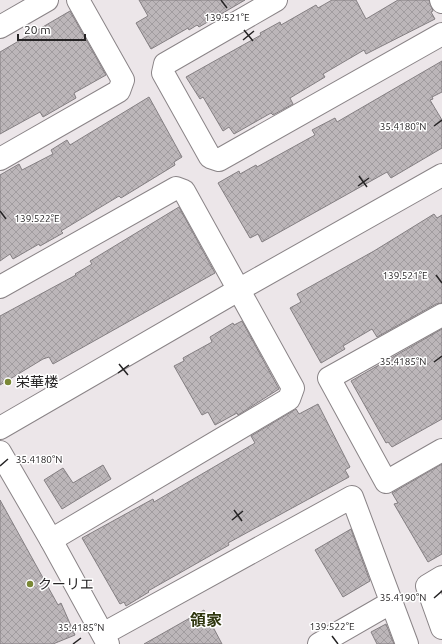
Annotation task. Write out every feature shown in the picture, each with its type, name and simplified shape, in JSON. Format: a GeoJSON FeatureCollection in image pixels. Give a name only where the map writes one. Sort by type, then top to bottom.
{"type":"FeatureCollection","features":[{"type":"Feature","properties":{"kind":"street"},"geometry":{"type":"LineString","coordinates":[[0,27],[47,0]]}},
{"type":"Feature","properties":{"kind":"street"},"geometry":{"type":"LineString","coordinates":[[0,159],[120,91],[123,80],[78,0]]}},
{"type":"Feature","properties":{"kind":"street"},"geometry":{"type":"LineString","coordinates":[[276,0],[165,64],[163,73],[210,157],[219,160],[442,34]]}},
{"type":"Feature","properties":{"kind":"street"},"geometry":{"type":"LineString","coordinates":[[0,428],[240,289],[442,175]]}},
{"type":"Feature","properties":{"kind":"street"},"geometry":{"type":"LineString","coordinates":[[0,288],[176,188],[184,191],[240,289],[293,388],[289,399],[51,540]]}},
{"type":"Feature","properties":{"kind":"street"},"geometry":{"type":"LineString","coordinates":[[442,315],[329,378],[386,482],[442,450]]}},
{"type":"Feature","properties":{"kind":"street"},"geometry":{"type":"LineString","coordinates":[[0,452],[51,540],[105,639],[352,497],[407,644]]}},
{"type":"Feature","properties":{"kind":"street"},"geometry":{"type":"LineString","coordinates":[[442,577],[427,586],[442,628]]}},
{"type":"Feature","properties":{"kind":"street"},"geometry":{"type":"LineString","coordinates":[[318,644],[392,602]]}},
{"type":"Feature","properties":{"kind":"building"},"geometry":{"type":"Polygon","coordinates":[[[139,0],[245,0],[199,27],[197,25],[189,30],[188,28],[151,49],[136,23],[148,16],[139,0]]]}},
{"type":"Feature","properties":{"kind":"building"},"geometry":{"type":"Polygon","coordinates":[[[332,0],[356,0],[366,19],[398,0],[429,0],[433,11],[431,12],[435,19],[366,54],[364,50],[323,74],[325,77],[290,98],[293,104],[273,115],[271,113],[234,134],[229,127],[223,131],[203,97],[200,99],[186,77],[261,35],[260,33],[280,22],[281,25],[316,5],[318,8],[332,0]]]}},
{"type":"Feature","properties":{"kind":"building"},"geometry":{"type":"Polygon","coordinates":[[[70,11],[106,75],[74,93],[76,98],[43,117],[40,112],[0,134],[0,52],[70,11]]]}},
{"type":"Feature","properties":{"kind":"building"},"geometry":{"type":"Polygon","coordinates":[[[442,61],[442,92],[432,97],[433,99],[430,100],[442,120],[442,148],[391,178],[387,172],[262,242],[258,234],[250,238],[218,183],[239,171],[240,174],[256,165],[257,167],[315,135],[312,130],[335,118],[337,122],[442,61]]]}},
{"type":"Feature","properties":{"kind":"building"},"geometry":{"type":"Polygon","coordinates":[[[149,97],[182,157],[174,162],[175,165],[121,198],[119,196],[61,231],[63,233],[40,246],[39,244],[13,259],[10,254],[0,261],[0,175],[19,164],[22,170],[53,154],[51,150],[67,140],[70,145],[149,97]]]}},
{"type":"Feature","properties":{"kind":"building"},"geometry":{"type":"Polygon","coordinates":[[[179,207],[215,273],[53,364],[49,357],[43,359],[0,385],[0,316],[76,275],[75,274],[92,264],[90,261],[179,207]]]}},
{"type":"Feature","properties":{"kind":"building"},"geometry":{"type":"Polygon","coordinates":[[[434,214],[437,218],[442,215],[442,303],[436,304],[377,337],[372,329],[343,346],[345,349],[321,363],[290,308],[301,302],[297,294],[374,251],[434,214]]]}},
{"type":"Feature","properties":{"kind":"building"},"geometry":{"type":"Polygon","coordinates":[[[242,321],[279,389],[238,415],[237,413],[215,425],[208,412],[202,415],[174,366],[184,361],[183,358],[212,342],[210,337],[233,323],[234,325],[242,321]]]}},
{"type":"Feature","properties":{"kind":"building"},"geometry":{"type":"Polygon","coordinates":[[[442,329],[442,419],[392,447],[388,442],[386,443],[351,381],[442,329]]]}},
{"type":"Feature","properties":{"kind":"building"},"geometry":{"type":"Polygon","coordinates":[[[318,404],[350,467],[345,470],[349,477],[228,543],[229,545],[148,591],[149,592],[126,606],[124,602],[120,604],[82,538],[153,499],[154,502],[255,443],[251,436],[296,409],[299,414],[318,404]]]}},
{"type":"Feature","properties":{"kind":"building"},"geometry":{"type":"Polygon","coordinates":[[[442,464],[442,554],[428,562],[394,504],[398,503],[392,493],[442,464]]]}},
{"type":"Feature","properties":{"kind":"building"},"geometry":{"type":"Polygon","coordinates":[[[103,465],[111,479],[62,509],[44,480],[63,468],[73,483],[103,465]]]}},
{"type":"Feature","properties":{"kind":"building"},"geometry":{"type":"Polygon","coordinates":[[[0,500],[58,605],[61,603],[75,635],[53,644],[0,644],[0,500]]]}},
{"type":"Feature","properties":{"kind":"building"},"geometry":{"type":"Polygon","coordinates":[[[351,529],[370,581],[343,597],[315,550],[351,529]]]}},
{"type":"Feature","properties":{"kind":"building"},"geometry":{"type":"Polygon","coordinates":[[[204,610],[222,644],[144,644],[204,610]]]}},
{"type":"Feature","properties":{"kind":"building"},"geometry":{"type":"Polygon","coordinates":[[[386,624],[394,644],[377,644],[371,632],[386,624]]]}},
{"type":"Feature","properties":{"kind":"place","name":"栄華楼"},"geometry":{"type":"Point","coordinates":[8,382]}},
{"type":"Feature","properties":{"kind":"place","name":"クーリエ"},"geometry":{"type":"Point","coordinates":[30,584]}},
{"type":"Feature","properties":{"kind":"district","name":"領家"},"geometry":{"type":"Point","coordinates":[206,620]}}]}
